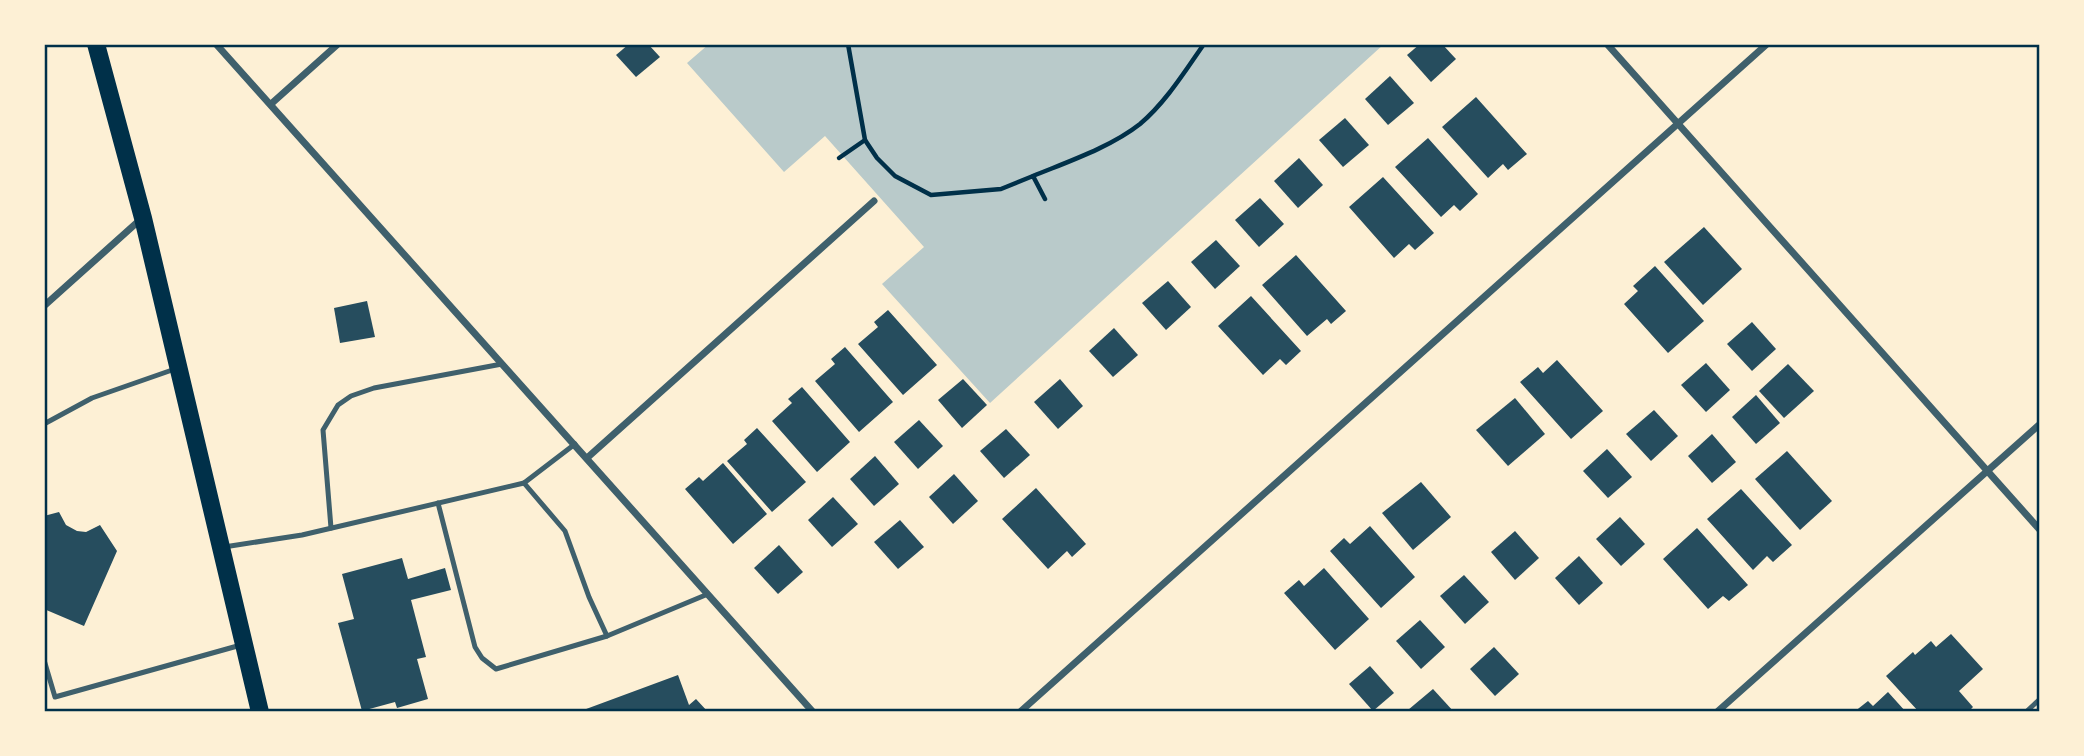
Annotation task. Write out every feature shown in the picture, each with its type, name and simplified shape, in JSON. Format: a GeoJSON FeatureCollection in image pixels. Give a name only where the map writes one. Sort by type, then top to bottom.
{"type":"FeatureCollection","features":[{"type":"Feature","properties":{"kind":"main road"},"geometry":{"type":"LineString","coordinates":[[96,44],[142,218],[260,712]]}},
{"type":"Feature","properties":{"kind":"street"},"geometry":{"type":"LineString","coordinates":[[216,44],[813,712]]}},
{"type":"Feature","properties":{"kind":"street"},"geometry":{"type":"LineString","coordinates":[[271,104],[338,44]]}},
{"type":"Feature","properties":{"kind":"street"},"geometry":{"type":"LineString","coordinates":[[1607,44],[2040,530]]}},
{"type":"Feature","properties":{"kind":"street"},"geometry":{"type":"LineString","coordinates":[[1020,712],[1767,44]]}},
{"type":"Feature","properties":{"kind":"street"},"geometry":{"type":"LineString","coordinates":[[587,458],[874,201]]}},
{"type":"Feature","properties":{"kind":"street"},"geometry":{"type":"LineString","coordinates":[[44,306],[142,218]]}},
{"type":"Feature","properties":{"kind":"street"},"geometry":{"type":"LineString","coordinates":[[1717,712],[2040,424]]}},
{"type":"Feature","properties":{"kind":"lane"},"geometry":{"type":"LineString","coordinates":[[331,528],[323,430],[338,405],[351,396],[374,388],[503,363]]}},
{"type":"Feature","properties":{"kind":"lane"},"geometry":{"type":"LineString","coordinates":[[44,424],[93,398],[178,368]]}},
{"type":"Feature","properties":{"kind":"lane"},"geometry":{"type":"LineString","coordinates":[[221,548],[302,536],[524,483],[575,444]]}},
{"type":"Feature","properties":{"kind":"lane"},"geometry":{"type":"LineString","coordinates":[[524,483],[565,531],[589,597],[607,636]]}},
{"type":"Feature","properties":{"kind":"lane"},"geometry":{"type":"LineString","coordinates":[[438,503],[475,647],[482,659],[496,669],[607,636],[708,594]]}},
{"type":"Feature","properties":{"kind":"lane"},"geometry":{"type":"LineString","coordinates":[[44,660],[55,697],[244,645]]}},
{"type":"Feature","properties":{"kind":"lane"},"geometry":{"type":"LineString","coordinates":[[2026,712],[2040,699]]}},
{"type":"Feature","properties":{"kind":"path"},"geometry":{"type":"LineString","coordinates":[[848,44],[866,141],[877,158],[895,176],[931,195],[1001,189],[1079,158],[1138,125],[1158,106],[1204,44]]}},
{"type":"Feature","properties":{"kind":"path"},"geometry":{"type":"LineString","coordinates":[[839,158],[866,141]]}},
{"type":"Feature","properties":{"kind":"path"},"geometry":{"type":"LineString","coordinates":[[1033,176],[1045,199]]}},
{"type":"Feature","properties":{"kind":"shaded area"},"geometry":{"type":"Polygon","coordinates":[[[709,44],[1384,44],[990,403],[882,284],[924,247],[825,136],[784,172],[687,63],[709,44]]]}},
{"type":"Feature","properties":{"kind":"building"},"geometry":{"type":"Polygon","coordinates":[[[629,44],[648,44],[660,57],[636,77],[616,55],[629,44]]]}},
{"type":"Feature","properties":{"kind":"building"},"geometry":{"type":"Polygon","coordinates":[[[1420,44],[1442,44],[1456,59],[1431,82],[1407,55],[1420,44]]]}},
{"type":"Feature","properties":{"kind":"building"},"geometry":{"type":"Polygon","coordinates":[[[1390,76],[1414,103],[1388,125],[1365,99],[1390,76]]]}},
{"type":"Feature","properties":{"kind":"building"},"geometry":{"type":"Polygon","coordinates":[[[1476,97],[1527,154],[1508,170],[1503,164],[1488,178],[1442,127],[1476,97]]]}},
{"type":"Feature","properties":{"kind":"building"},"geometry":{"type":"Polygon","coordinates":[[[1345,118],[1369,145],[1343,167],[1319,140],[1345,118]]]}},
{"type":"Feature","properties":{"kind":"building"},"geometry":{"type":"Polygon","coordinates":[[[1428,138],[1478,194],[1460,211],[1454,205],[1441,217],[1395,167],[1428,138]]]}},
{"type":"Feature","properties":{"kind":"building"},"geometry":{"type":"Polygon","coordinates":[[[1299,158],[1323,185],[1298,208],[1274,181],[1299,158]]]}},
{"type":"Feature","properties":{"kind":"building"},"geometry":{"type":"Polygon","coordinates":[[[1383,177],[1434,233],[1415,250],[1409,244],[1394,258],[1349,207],[1383,177]]]}},
{"type":"Feature","properties":{"kind":"building"},"geometry":{"type":"Polygon","coordinates":[[[1260,198],[1284,224],[1259,247],[1235,220],[1260,198]]]}},
{"type":"Feature","properties":{"kind":"building"},"geometry":{"type":"Polygon","coordinates":[[[1704,227],[1742,269],[1703,305],[1664,262],[1704,227]]]}},
{"type":"Feature","properties":{"kind":"building"},"geometry":{"type":"Polygon","coordinates":[[[1216,240],[1240,266],[1215,289],[1191,262],[1216,240]]]}},
{"type":"Feature","properties":{"kind":"building"},"geometry":{"type":"Polygon","coordinates":[[[1296,255],[1346,311],[1331,324],[1327,319],[1307,336],[1262,285],[1296,255]]]}},
{"type":"Feature","properties":{"kind":"building"},"geometry":{"type":"Polygon","coordinates":[[[1655,266],[1704,321],[1668,353],[1624,304],[1638,291],[1633,286],[1655,266]]]}},
{"type":"Feature","properties":{"kind":"building"},"geometry":{"type":"Polygon","coordinates":[[[1168,281],[1191,307],[1166,330],[1142,303],[1168,281]]]}},
{"type":"Feature","properties":{"kind":"building"},"geometry":{"type":"Polygon","coordinates":[[[1251,296],[1301,351],[1286,365],[1280,359],[1263,375],[1218,326],[1251,296]]]}},
{"type":"Feature","properties":{"kind":"building"},"geometry":{"type":"Polygon","coordinates":[[[367,301],[375,337],[340,343],[334,308],[367,301]]]}},
{"type":"Feature","properties":{"kind":"building"},"geometry":{"type":"Polygon","coordinates":[[[888,310],[937,365],[903,395],[858,344],[878,327],[874,322],[888,310]]]}},
{"type":"Feature","properties":{"kind":"building"},"geometry":{"type":"Polygon","coordinates":[[[1752,322],[1776,349],[1752,371],[1727,344],[1752,322]]]}},
{"type":"Feature","properties":{"kind":"building"},"geometry":{"type":"Polygon","coordinates":[[[1114,328],[1138,355],[1113,377],[1089,351],[1114,328]]]}},
{"type":"Feature","properties":{"kind":"building"},"geometry":{"type":"Polygon","coordinates":[[[845,347],[893,402],[859,432],[815,381],[835,364],[831,359],[845,347]]]}},
{"type":"Feature","properties":{"kind":"building"},"geometry":{"type":"Polygon","coordinates":[[[1557,360],[1603,411],[1571,439],[1520,382],[1538,367],[1543,373],[1557,360]]]}},
{"type":"Feature","properties":{"kind":"building"},"geometry":{"type":"Polygon","coordinates":[[[1706,363],[1730,390],[1706,412],[1681,385],[1706,363]]]}},
{"type":"Feature","properties":{"kind":"building"},"geometry":{"type":"Polygon","coordinates":[[[1788,364],[1814,391],[1784,418],[1759,391],[1788,364]]]}},
{"type":"Feature","properties":{"kind":"building"},"geometry":{"type":"Polygon","coordinates":[[[963,379],[987,405],[962,428],[938,400],[963,379]]]}},
{"type":"Feature","properties":{"kind":"building"},"geometry":{"type":"Polygon","coordinates":[[[1060,379],[1083,406],[1058,429],[1034,402],[1060,379]]]}},
{"type":"Feature","properties":{"kind":"building"},"geometry":{"type":"Polygon","coordinates":[[[802,387],[850,442],[817,472],[772,421],[792,403],[788,399],[802,387]]]}},
{"type":"Feature","properties":{"kind":"building"},"geometry":{"type":"Polygon","coordinates":[[[1756,395],[1780,423],[1756,444],[1732,417],[1756,395]]]}},
{"type":"Feature","properties":{"kind":"building"},"geometry":{"type":"Polygon","coordinates":[[[1515,398],[1545,434],[1508,466],[1476,430],[1515,398]]]}},
{"type":"Feature","properties":{"kind":"building"},"geometry":{"type":"Polygon","coordinates":[[[1654,410],[1678,436],[1651,461],[1626,434],[1654,410]]]}},
{"type":"Feature","properties":{"kind":"building"},"geometry":{"type":"Polygon","coordinates":[[[919,420],[943,446],[918,469],[894,442],[919,420]]]}},
{"type":"Feature","properties":{"kind":"building"},"geometry":{"type":"Polygon","coordinates":[[[757,428],[806,482],[772,512],[727,461],[747,444],[744,440],[757,428]]]}},
{"type":"Feature","properties":{"kind":"building"},"geometry":{"type":"Polygon","coordinates":[[[1006,429],[1030,455],[1004,478],[980,451],[1006,429]]]}},
{"type":"Feature","properties":{"kind":"building"},"geometry":{"type":"Polygon","coordinates":[[[1712,434],[1736,462],[1712,483],[1688,456],[1712,434]]]}},
{"type":"Feature","properties":{"kind":"building"},"geometry":{"type":"Polygon","coordinates":[[[1607,449],[1632,477],[1608,498],[1583,471],[1607,449]]]}},
{"type":"Feature","properties":{"kind":"building"},"geometry":{"type":"Polygon","coordinates":[[[1787,451],[1832,501],[1800,530],[1755,479],[1787,451]]]}},
{"type":"Feature","properties":{"kind":"building"},"geometry":{"type":"Polygon","coordinates":[[[875,456],[899,484],[874,506],[850,479],[875,456]]]}},
{"type":"Feature","properties":{"kind":"building"},"geometry":{"type":"Polygon","coordinates":[[[723,463],[767,514],[733,544],[685,489],[699,477],[703,481],[723,463]]]}},
{"type":"Feature","properties":{"kind":"building"},"geometry":{"type":"Polygon","coordinates":[[[954,474],[978,501],[953,524],[929,497],[954,474]]]}},
{"type":"Feature","properties":{"kind":"building"},"geometry":{"type":"Polygon","coordinates":[[[1421,482],[1451,517],[1413,550],[1382,513],[1421,482]]]}},
{"type":"Feature","properties":{"kind":"building"},"geometry":{"type":"Polygon","coordinates":[[[1036,488],[1086,544],[1072,557],[1067,551],[1048,569],[1002,519],[1036,488]]]}},
{"type":"Feature","properties":{"kind":"building"},"geometry":{"type":"Polygon","coordinates":[[[1741,489],[1792,545],[1773,562],[1767,556],[1753,570],[1707,519],[1741,489]]]}},
{"type":"Feature","properties":{"kind":"building"},"geometry":{"type":"Polygon","coordinates":[[[833,497],[858,524],[832,547],[808,520],[833,497]]]}},
{"type":"Feature","properties":{"kind":"building"},"geometry":{"type":"Polygon","coordinates":[[[59,512],[66,525],[77,531],[86,532],[100,525],[117,551],[84,626],[44,609],[44,516],[59,512]]]}},
{"type":"Feature","properties":{"kind":"building"},"geometry":{"type":"Polygon","coordinates":[[[1620,517],[1645,544],[1621,566],[1596,539],[1620,517]]]}},
{"type":"Feature","properties":{"kind":"building"},"geometry":{"type":"Polygon","coordinates":[[[900,520],[924,547],[898,569],[874,542],[900,520]]]}},
{"type":"Feature","properties":{"kind":"building"},"geometry":{"type":"Polygon","coordinates":[[[1370,526],[1415,577],[1381,608],[1330,551],[1344,538],[1350,544],[1370,526]]]}},
{"type":"Feature","properties":{"kind":"building"},"geometry":{"type":"Polygon","coordinates":[[[1697,528],[1748,585],[1729,601],[1723,596],[1708,609],[1663,559],[1697,528]]]}},
{"type":"Feature","properties":{"kind":"building"},"geometry":{"type":"Polygon","coordinates":[[[1515,531],[1539,558],[1515,580],[1491,552],[1515,531]]]}},
{"type":"Feature","properties":{"kind":"building"},"geometry":{"type":"Polygon","coordinates":[[[779,545],[803,572],[778,594],[754,568],[779,545]]]}},
{"type":"Feature","properties":{"kind":"building"},"geometry":{"type":"Polygon","coordinates":[[[1579,556],[1603,583],[1579,605],[1555,578],[1579,556]]]}},
{"type":"Feature","properties":{"kind":"building"},"geometry":{"type":"Polygon","coordinates":[[[402,558],[408,579],[445,568],[451,590],[411,600],[426,657],[417,659],[428,699],[397,708],[395,702],[362,711],[338,623],[354,619],[342,574],[402,558]]]}},
{"type":"Feature","properties":{"kind":"building"},"geometry":{"type":"Polygon","coordinates":[[[1324,568],[1369,619],[1335,650],[1284,593],[1299,580],[1304,586],[1324,568]]]}},
{"type":"Feature","properties":{"kind":"building"},"geometry":{"type":"Polygon","coordinates":[[[1464,575],[1489,602],[1465,624],[1440,596],[1464,575]]]}},
{"type":"Feature","properties":{"kind":"building"},"geometry":{"type":"Polygon","coordinates":[[[1420,620],[1445,647],[1421,669],[1396,641],[1420,620]]]}},
{"type":"Feature","properties":{"kind":"building"},"geometry":{"type":"Polygon","coordinates":[[[1951,634],[1983,669],[1959,691],[1973,707],[1968,712],[1919,712],[1886,676],[1913,652],[1915,655],[1931,641],[1936,647],[1951,634]]]}},
{"type":"Feature","properties":{"kind":"building"},"geometry":{"type":"Polygon","coordinates":[[[1494,647],[1519,674],[1495,696],[1470,669],[1494,647]]]}},
{"type":"Feature","properties":{"kind":"building"},"geometry":{"type":"Polygon","coordinates":[[[1370,666],[1394,693],[1373,711],[1349,684],[1370,666]]]}},
{"type":"Feature","properties":{"kind":"building"},"geometry":{"type":"Polygon","coordinates":[[[678,675],[689,705],[696,699],[708,712],[578,712],[678,675]]]}},
{"type":"Feature","properties":{"kind":"building"},"geometry":{"type":"Polygon","coordinates":[[[1433,689],[1454,712],[1408,710],[1433,689]]]}},
{"type":"Feature","properties":{"kind":"building"},"geometry":{"type":"Polygon","coordinates":[[[1888,692],[1906,712],[1854,712],[1868,701],[1873,706],[1888,692]]]}}]}
